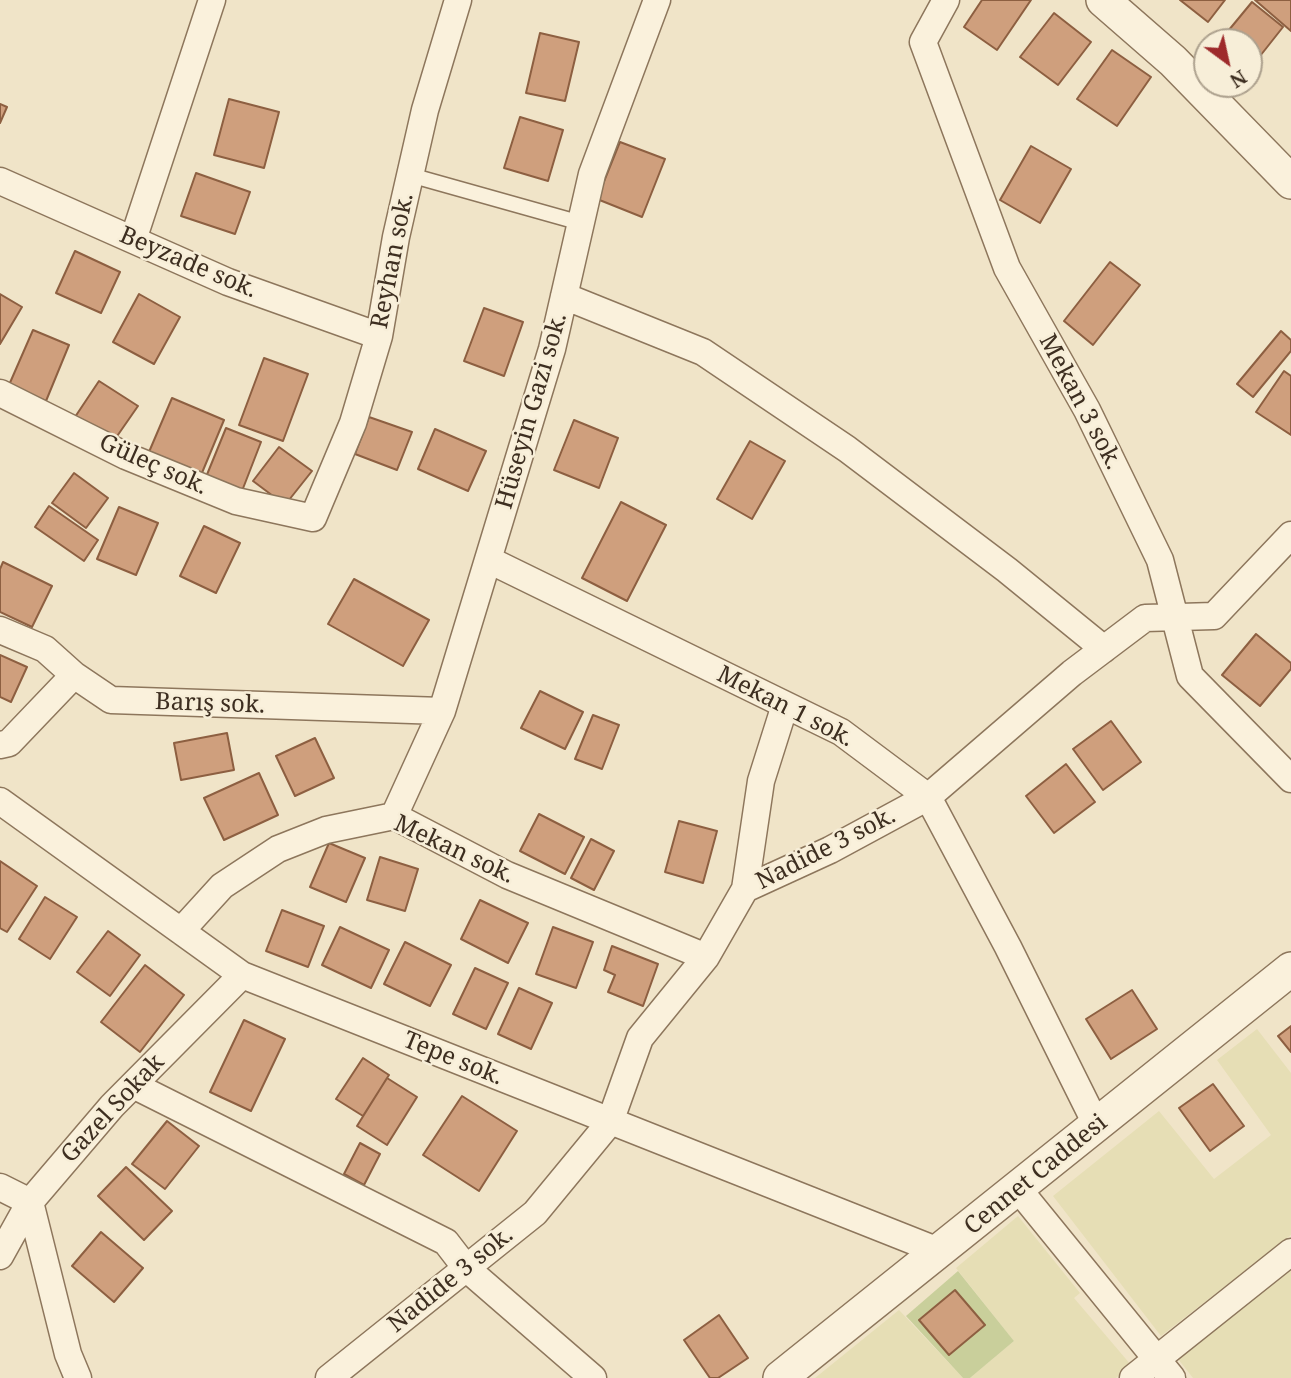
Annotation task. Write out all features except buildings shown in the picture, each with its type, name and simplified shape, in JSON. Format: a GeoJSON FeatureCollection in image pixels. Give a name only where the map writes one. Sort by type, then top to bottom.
{"type":"FeatureCollection","features":[{"type":"Feature","properties":{"kind":"street"},"geometry":{"type":"LineString","coordinates":[[133,240],[212,0]]}},
{"type":"Feature","properties":{"kind":"street","name":"Reyhan sok."},"geometry":{"type":"LineString","coordinates":[[313,518],[353,423],[379,336],[425,110],[458,0]]}},
{"type":"Feature","properties":{"kind":"street","name":"Hüseyin Gazi sok."},"geometry":{"type":"LineString","coordinates":[[394,816],[442,711],[552,349],[592,174],[657,0]]}},
{"type":"Feature","properties":{"kind":"street","name":"Mekan 3 sok."},"geometry":{"type":"LineString","coordinates":[[946,0],[923,41],[1007,268],[1087,410],[1160,560],[1190,676],[1291,779]]}},
{"type":"Feature","properties":{"kind":"street"},"geometry":{"type":"LineString","coordinates":[[1110,2],[1173,61],[1291,182]]}},
{"type":"Feature","properties":{"kind":"street","name":"Beyzade sok."},"geometry":{"type":"LineString","coordinates":[[0,181],[228,282],[379,336]]}},
{"type":"Feature","properties":{"kind":"street"},"geometry":{"type":"LineString","coordinates":[[564,296],[703,352],[847,449],[1007,570],[1104,649]]}},
{"type":"Feature","properties":{"kind":"street","name":"Güleç sok."},"geometry":{"type":"LineString","coordinates":[[0,393],[126,456],[236,501],[313,518]]}},
{"type":"Feature","properties":{"kind":"street","name":"Nadide 3 sok."},"geometry":{"type":"LineString","coordinates":[[329,1378],[535,1213],[610,1122],[640,1038],[706,957],[745,889],[830,850],[928,797],[1144,618],[1214,616],[1291,535]]}},
{"type":"Feature","properties":{"kind":"street","name":"Mekan 1 sok."},"geometry":{"type":"LineString","coordinates":[[489,560],[841,732],[928,797],[1009,947],[1097,1126]]}},
{"type":"Feature","properties":{"kind":"street","name":"Barış sok."},"geometry":{"type":"LineString","coordinates":[[0,630],[45,649],[74,675],[111,700],[442,711]]}},
{"type":"Feature","properties":{"kind":"street"},"geometry":{"type":"LineString","coordinates":[[0,745],[9,743],[74,675]]}},
{"type":"Feature","properties":{"kind":"street"},"geometry":{"type":"LineString","coordinates":[[745,889],[761,781],[785,705]]}},
{"type":"Feature","properties":{"kind":"street","name":"Tepe sok."},"geometry":{"type":"LineString","coordinates":[[0,801],[242,975],[941,1252]]}},
{"type":"Feature","properties":{"kind":"street","name":"Mekan sok."},"geometry":{"type":"LineString","coordinates":[[181,931],[222,886],[278,849],[326,830],[394,816],[507,875],[706,957]]}},
{"type":"Feature","properties":{"kind":"street","name":"Cennet Caddesi"},"geometry":{"type":"LineString","coordinates":[[780,1378],[1019,1190],[1291,969]]}},
{"type":"Feature","properties":{"kind":"street","name":"Gazel Sokak"},"geometry":{"type":"LineString","coordinates":[[0,1256],[30,1202],[133,1085],[242,975]]}},
{"type":"Feature","properties":{"kind":"street"},"geometry":{"type":"LineString","coordinates":[[133,1085],[446,1242],[466,1268],[494,1289],[593,1378]]}},
{"type":"Feature","properties":{"kind":"street"},"geometry":{"type":"LineString","coordinates":[[0,1187],[30,1202],[68,1354],[78,1378]]}},
{"type":"Feature","properties":{"kind":"street"},"geometry":{"type":"LineString","coordinates":[[1019,1190],[1164,1369]]}},
{"type":"Feature","properties":{"kind":"street"},"geometry":{"type":"LineString","coordinates":[[1133,1378],[1164,1369],[1291,1252]]}},
{"type":"Feature","properties":{"kind":"lane"},"geometry":{"type":"LineString","coordinates":[[410,175],[581,223]]}},
{"type":"Feature","properties":{"kind":"shaded area"},"geometry":{"type":"Polygon","coordinates":[[[1257,1029],[1291,1073],[1291,1235],[1161,1336],[1053,1196],[1159,1111],[1214,1179],[1271,1135],[1217,1060],[1257,1029]]]}},
{"type":"Feature","properties":{"kind":"shaded area"},"geometry":{"type":"Polygon","coordinates":[[[1018,1216],[1080,1293],[1074,1298],[1131,1365],[1116,1378],[970,1378],[1014,1341],[956,1268],[1018,1216]]]}},
{"type":"Feature","properties":{"kind":"shaded area"},"geometry":{"type":"Polygon","coordinates":[[[1291,1269],[1291,1378],[1193,1378],[1178,1359],[1291,1269]]]}},
{"type":"Feature","properties":{"kind":"shaded area"},"geometry":{"type":"Polygon","coordinates":[[[899,1310],[963,1378],[815,1378],[899,1310]]]}},
{"type":"Feature","properties":{"kind":"green space"},"geometry":{"type":"Polygon","coordinates":[[[958,1271],[1014,1341],[970,1378],[963,1378],[906,1316],[958,1271]]]}}]}
